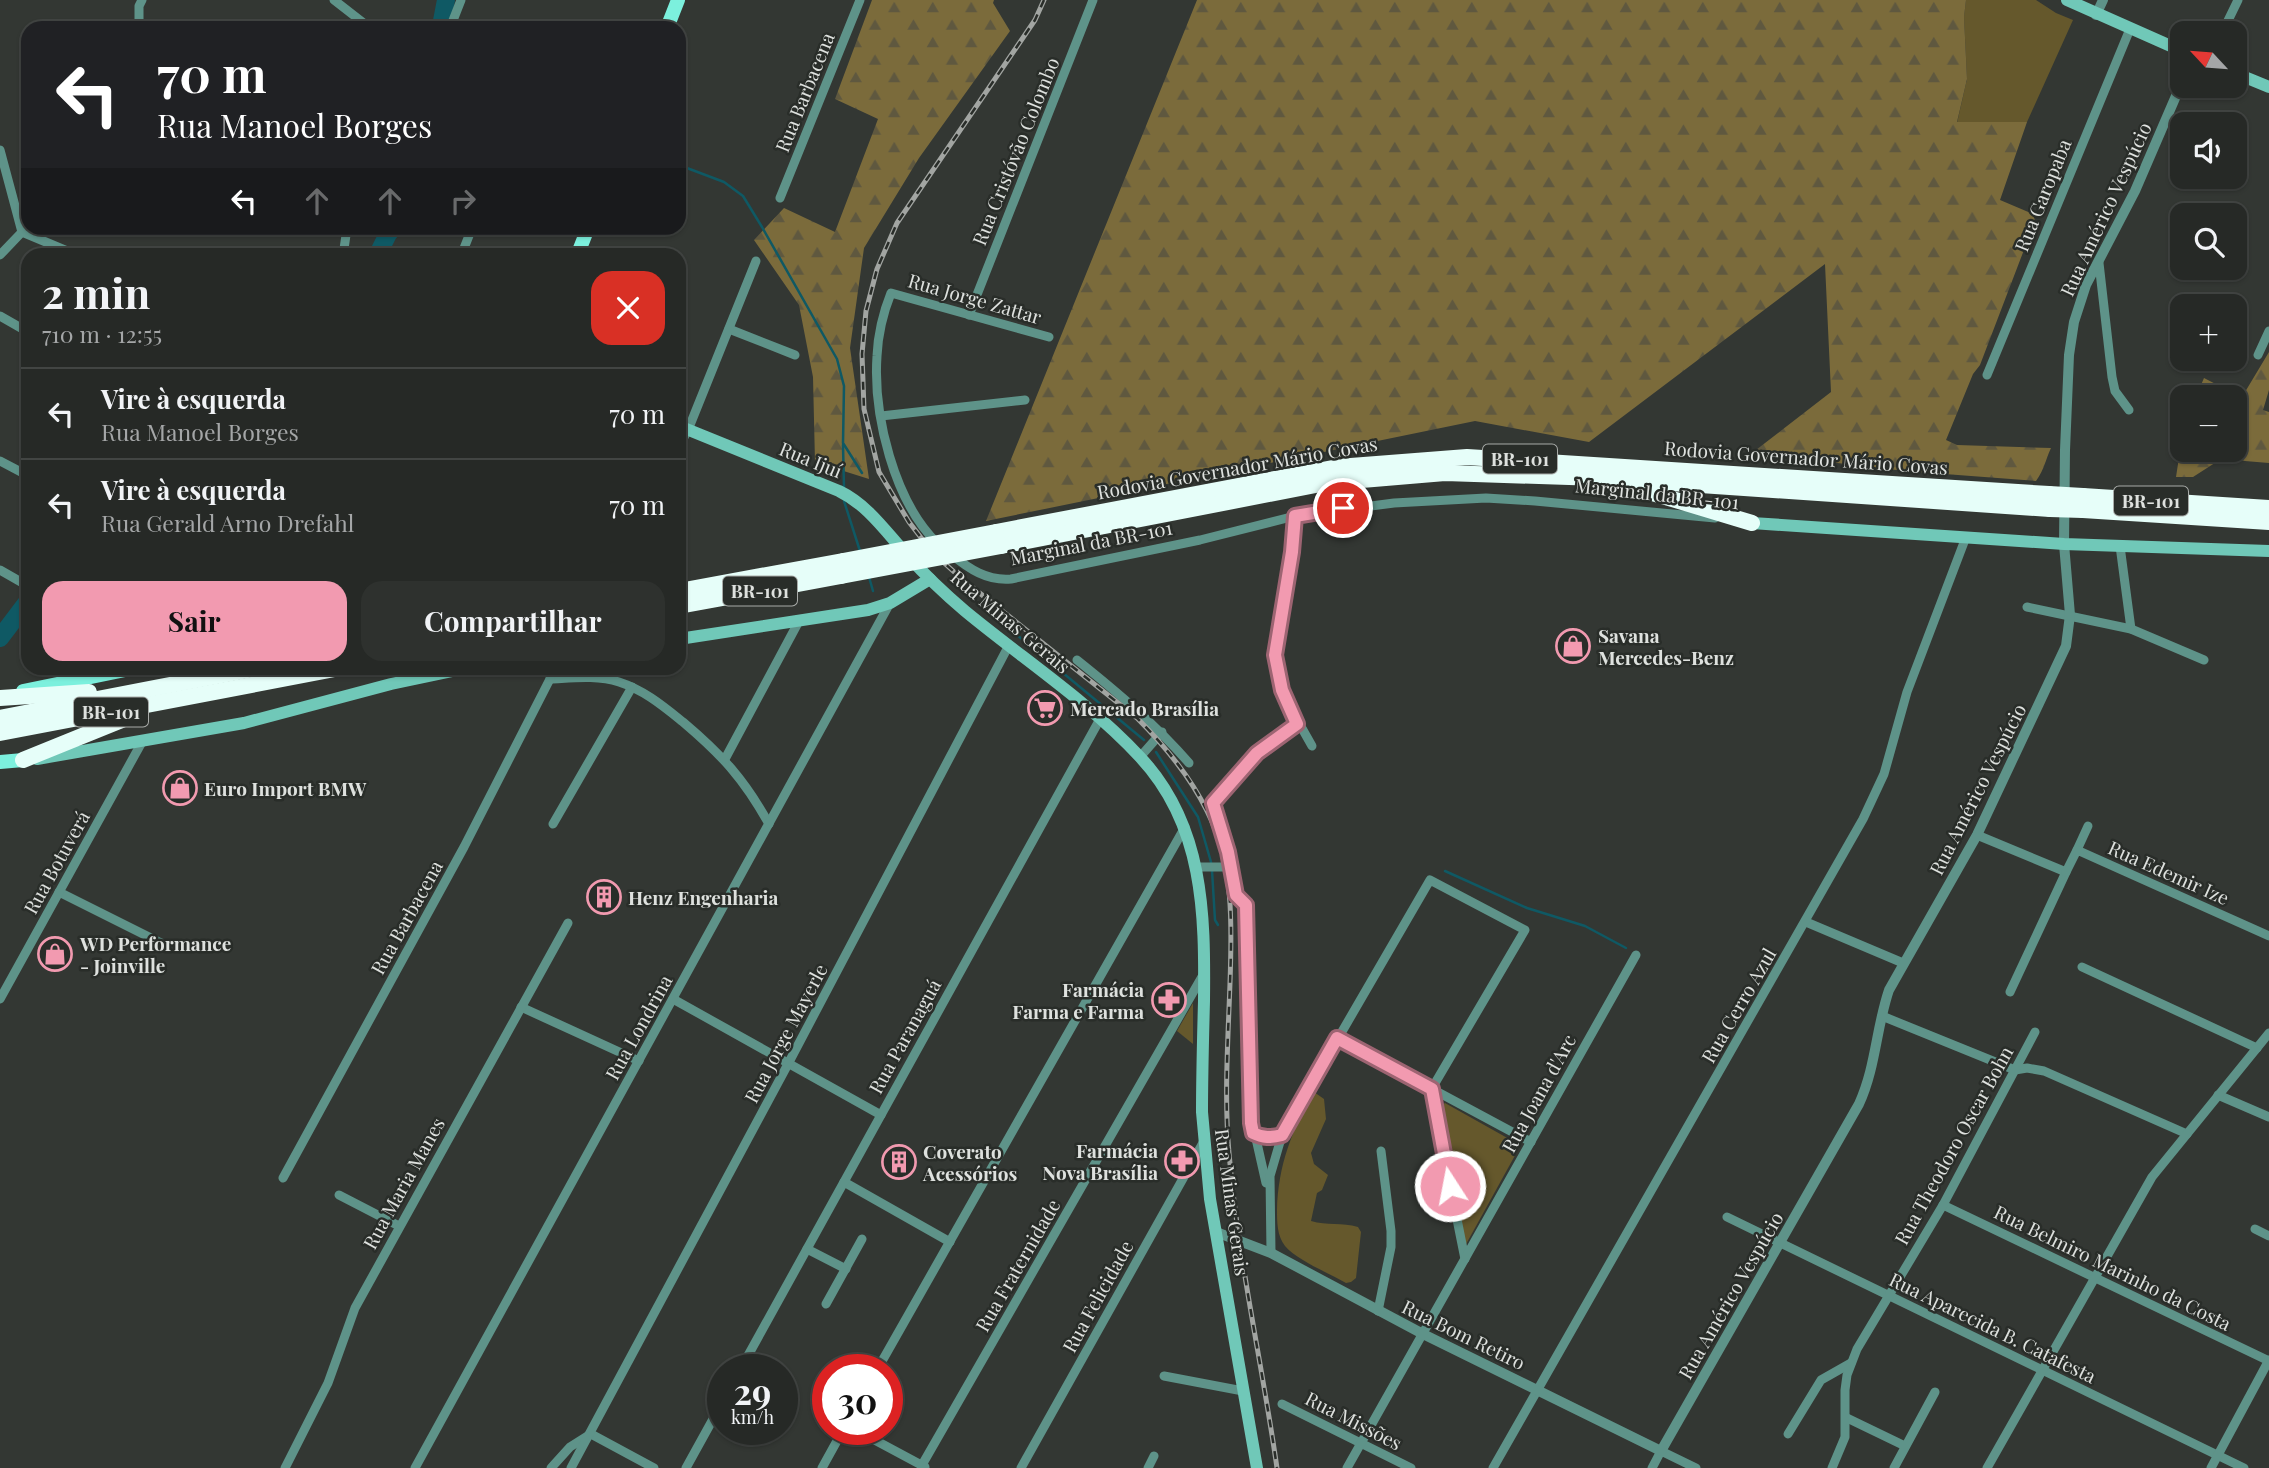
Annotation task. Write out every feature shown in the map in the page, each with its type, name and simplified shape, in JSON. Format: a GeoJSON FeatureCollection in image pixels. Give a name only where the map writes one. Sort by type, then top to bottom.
{"type":"FeatureCollection","features":[{"type":"Feature","properties":{"kind":"highway","name":"Rodovia Governador Mário Covas"},"geometry":{"type":"LineString","coordinates":[[999,539],[1306,472],[1370,463],[1457,457],[1516,459],[2050,501]]}},
{"type":"Feature","properties":{"kind":"highway","name":"Rodovia Governador Mário Covas"},"geometry":{"type":"LineString","coordinates":[[686,589],[842,568],[1298,488],[1353,480],[1445,473],[1599,478],[2083,503],[2269,508]]}},
{"type":"Feature","properties":{"kind":"highway"},"geometry":{"type":"LineString","coordinates":[[1599,478],[1752,523]]}},
{"type":"Feature","properties":{"kind":"highway","name":"Rodovia Governador Mário Covas"},"geometry":{"type":"LineString","coordinates":[[2083,503],[2269,522]]}},
{"type":"Feature","properties":{"kind":"highway","name":"Rodovia Governador Mário Covas"},"geometry":{"type":"LineString","coordinates":[[686,604],[842,568]]}},
{"type":"Feature","properties":{"kind":"highway","name":"BR-101"},"geometry":{"type":"LineString","coordinates":[[0,733],[166,694],[233,675]]}},
{"type":"Feature","properties":{"kind":"highway","name":"BR-101"},"geometry":{"type":"LineString","coordinates":[[0,718],[293,675]]}},
{"type":"Feature","properties":{"kind":"highway"},"geometry":{"type":"LineString","coordinates":[[0,697],[166,694]]}},
{"type":"Feature","properties":{"kind":"highway"},"geometry":{"type":"LineString","coordinates":[[23,760],[166,694]]}},
{"type":"Feature","properties":{"kind":"main road"},"geometry":{"type":"LineString","coordinates":[[670,21],[678,0]]}},
{"type":"Feature","properties":{"kind":"main road"},"geometry":{"type":"LineString","coordinates":[[2067,0],[2170,46]]}},
{"type":"Feature","properties":{"kind":"main road"},"geometry":{"type":"LineString","coordinates":[[2247,78],[2269,87]]}},
{"type":"Feature","properties":{"kind":"main road","name":"Rua Ijuí"},"geometry":{"type":"LineString","coordinates":[[686,429],[850,496],[869,512],[908,556]]}},
{"type":"Feature","properties":{"kind":"main road","name":"Marginal da BR-101"},"geometry":{"type":"LineString","coordinates":[[1752,523],[2064,544],[2269,551]]}},
{"type":"Feature","properties":{"kind":"main road","name":"Rua Minas Gerais"},"geometry":{"type":"LineString","coordinates":[[908,556],[930,579],[1008,647],[1100,719],[1140,757],[1166,790],[1185,827],[1197,867],[1204,922],[1203,1140],[1216,1232],[1257,1468]]}},
{"type":"Feature","properties":{"kind":"main road"},"geometry":{"type":"LineString","coordinates":[[686,638],[868,610],[890,603],[930,579]]}},
{"type":"Feature","properties":{"kind":"main road"},"geometry":{"type":"LineString","coordinates":[[0,697],[102,675]]}},
{"type":"Feature","properties":{"kind":"main road"},"geometry":{"type":"LineString","coordinates":[[0,762],[142,742],[244,723],[434,675]]}},
{"type":"Feature","properties":{"kind":"street"},"geometry":{"type":"LineString","coordinates":[[139,21],[139,6],[142,0]]}},
{"type":"Feature","properties":{"kind":"street"},"geometry":{"type":"LineString","coordinates":[[334,0],[361,21]]}},
{"type":"Feature","properties":{"kind":"street"},"geometry":{"type":"LineString","coordinates":[[453,21],[461,0]]}},
{"type":"Feature","properties":{"kind":"street","name":"Rua Barbacena"},"geometry":{"type":"LineString","coordinates":[[780,198],[860,0]]}},
{"type":"Feature","properties":{"kind":"street","name":"Rua Cristóvão Colombo"},"geometry":{"type":"LineString","coordinates":[[969,315],[1093,0]]}},
{"type":"Feature","properties":{"kind":"street"},"geometry":{"type":"LineString","coordinates":[[2096,15],[2103,0]]}},
{"type":"Feature","properties":{"kind":"street"},"geometry":{"type":"LineString","coordinates":[[2228,21],[2238,0]]}},
{"type":"Feature","properties":{"kind":"street","name":"Rua Garopaba"},"geometry":{"type":"LineString","coordinates":[[1987,375],[2130,29]]}},
{"type":"Feature","properties":{"kind":"street","name":"Rua Américo Vespúcio"},"geometry":{"type":"LineString","coordinates":[[1652,1468],[1866,1088],[1889,990],[1977,835],[2066,646],[2070,615],[2064,544],[2068,355],[2081,298],[2135,191],[2175,98]]}},
{"type":"Feature","properties":{"kind":"street"},"geometry":{"type":"LineString","coordinates":[[0,150],[21,228]]}},
{"type":"Feature","properties":{"kind":"street"},"geometry":{"type":"LineString","coordinates":[[0,255],[21,233]]}},
{"type":"Feature","properties":{"kind":"street"},"geometry":{"type":"LineString","coordinates":[[29,235],[60,248]]}},
{"type":"Feature","properties":{"kind":"street"},"geometry":{"type":"LineString","coordinates":[[686,422],[729,329],[756,261]]}},
{"type":"Feature","properties":{"kind":"street"},"geometry":{"type":"LineString","coordinates":[[2099,263],[2112,377],[2115,391],[2129,410]]}},
{"type":"Feature","properties":{"kind":"street","name":"Rua Jorge Zattar"},"geometry":{"type":"LineString","coordinates":[[891,293],[1049,337]]}},
{"type":"Feature","properties":{"kind":"street","name":"Marginal da BR-101"},"geometry":{"type":"LineString","coordinates":[[891,293],[884,312],[877,356],[881,416],[899,482],[918,522],[938,544],[967,566],[990,578],[1011,579],[1200,540],[1295,516],[1394,502],[1486,498],[1752,523]]}},
{"type":"Feature","properties":{"kind":"street"},"geometry":{"type":"LineString","coordinates":[[0,316],[21,328]]}},
{"type":"Feature","properties":{"kind":"street"},"geometry":{"type":"LineString","coordinates":[[729,329],[795,355]]}},
{"type":"Feature","properties":{"kind":"street"},"geometry":{"type":"LineString","coordinates":[[2258,355],[2269,331]]}},
{"type":"Feature","properties":{"kind":"street"},"geometry":{"type":"LineString","coordinates":[[881,416],[1025,400]]}},
{"type":"Feature","properties":{"kind":"street"},"geometry":{"type":"LineString","coordinates":[[0,461],[21,472]]}},
{"type":"Feature","properties":{"kind":"street"},"geometry":{"type":"LineString","coordinates":[[1295,516],[1292,552],[1275,655],[1282,690],[1297,724],[1312,746]]}},
{"type":"Feature","properties":{"kind":"street","name":"Rua Cerro Azul"},"geometry":{"type":"LineString","coordinates":[[1493,1468],[1850,844],[1880,783],[1890,756],[1901,710],[1966,537]]}},
{"type":"Feature","properties":{"kind":"street"},"geometry":{"type":"LineString","coordinates":[[2120,546],[2131,629]]}},
{"type":"Feature","properties":{"kind":"street"},"geometry":{"type":"LineString","coordinates":[[0,570],[21,582]]}},
{"type":"Feature","properties":{"kind":"street","name":"Rua Londrina"},"geometry":{"type":"LineString","coordinates":[[415,1468],[890,603]]}},
{"type":"Feature","properties":{"kind":"street"},"geometry":{"type":"LineString","coordinates":[[2027,607],[2131,629],[2204,660]]}},
{"type":"Feature","properties":{"kind":"street"},"geometry":{"type":"LineString","coordinates":[[725,759],[799,621]]}},
{"type":"Feature","properties":{"kind":"street","name":"Rua Jorge Mayerle"},"geometry":{"type":"LineString","coordinates":[[571,1468],[1008,647]]}},
{"type":"Feature","properties":{"kind":"street"},"geometry":{"type":"LineString","coordinates":[[1076,660],[1162,732],[1189,764]]}},
{"type":"Feature","properties":{"kind":"street","name":"Rua Barbacena"},"geometry":{"type":"LineString","coordinates":[[283,1178],[464,847],[551,675]]}},
{"type":"Feature","properties":{"kind":"street"},"geometry":{"type":"LineString","coordinates":[[550,679],[600,678],[632,687],[657,701],[725,759],[754,796],[769,824]]}},
{"type":"Feature","properties":{"kind":"street"},"geometry":{"type":"LineString","coordinates":[[553,824],[632,687]]}},
{"type":"Feature","properties":{"kind":"street","name":"Rua Paranaguá"},"geometry":{"type":"LineString","coordinates":[[749,1354],[1100,719]]}},
{"type":"Feature","properties":{"kind":"street"},"geometry":{"type":"LineString","coordinates":[[1269,1192],[1250,1112],[1246,905],[1236,895],[1213,803],[1257,753],[1297,724]]}},
{"type":"Feature","properties":{"kind":"street"},"geometry":{"type":"LineString","coordinates":[[1140,757],[1162,732]]}},
{"type":"Feature","properties":{"kind":"street","name":"Rua Botuverá"},"geometry":{"type":"LineString","coordinates":[[0,999],[142,742]]}},
{"type":"Feature","properties":{"kind":"street"},"geometry":{"type":"LineString","coordinates":[[2077,850],[2088,826]]}},
{"type":"Feature","properties":{"kind":"street"},"geometry":{"type":"LineString","coordinates":[[886,1354],[1185,827]]}},
{"type":"Feature","properties":{"kind":"street"},"geometry":{"type":"LineString","coordinates":[[1977,835],[2067,872]]}},
{"type":"Feature","properties":{"kind":"street","name":"Rua Edemir Ize"},"geometry":{"type":"LineString","coordinates":[[2010,992],[2077,850],[2269,936]]}},
{"type":"Feature","properties":{"kind":"street"},"geometry":{"type":"LineString","coordinates":[[1197,867],[1231,867]]}},
{"type":"Feature","properties":{"kind":"street"},"geometry":{"type":"LineString","coordinates":[[1271,1253],[1269,1192],[1272,1166],[1282,1135],[1430,880],[1525,930],[1432,1089],[1465,1259]]}},
{"type":"Feature","properties":{"kind":"street"},"geometry":{"type":"LineString","coordinates":[[59,892],[167,946]]}},
{"type":"Feature","properties":{"kind":"street"},"geometry":{"type":"LineString","coordinates":[[1805,922],[1903,963]]}},
{"type":"Feature","properties":{"kind":"street","name":"Rua Maria Manes"},"geometry":{"type":"LineString","coordinates":[[285,1468],[328,1383],[355,1308],[568,923]]}},
{"type":"Feature","properties":{"kind":"street","name":"Rua Joana d'Arc"},"geometry":{"type":"LineString","coordinates":[[1347,1468],[1636,955]]}},
{"type":"Feature","properties":{"kind":"street"},"geometry":{"type":"LineString","coordinates":[[2081,967],[2256,1048]]}},
{"type":"Feature","properties":{"kind":"street","name":"Rua Fraternidade"},"geometry":{"type":"LineString","coordinates":[[924,1467],[1204,972]]}},
{"type":"Feature","properties":{"kind":"street"},"geometry":{"type":"LineString","coordinates":[[673,999],[881,1115]]}},
{"type":"Feature","properties":{"kind":"street"},"geometry":{"type":"LineString","coordinates":[[521,1007],[639,1061]]}},
{"type":"Feature","properties":{"kind":"street"},"geometry":{"type":"LineString","coordinates":[[1882,1016],[2015,1070],[2027,1068],[2044,1071],[2186,1134]]}},
{"type":"Feature","properties":{"kind":"street","name":"Rua Theodoro Oscar Bohn"},"geometry":{"type":"LineString","coordinates":[[1832,1468],[1845,1437],[1845,1390],[1851,1363],[1943,1205],[2035,1032]]}},
{"type":"Feature","properties":{"kind":"street"},"geometry":{"type":"LineString","coordinates":[[1987,1468],[2152,1177],[2269,1033]]}},
{"type":"Feature","properties":{"kind":"street"},"geometry":{"type":"LineString","coordinates":[[1337,1038],[1531,1142]]}},
{"type":"Feature","properties":{"kind":"street"},"geometry":{"type":"LineString","coordinates":[[2218,1095],[2269,1117]]}},
{"type":"Feature","properties":{"kind":"street"},"geometry":{"type":"LineString","coordinates":[[1253,1133],[1269,1138],[1282,1135]]}},
{"type":"Feature","properties":{"kind":"street","name":"Rua Felicidade"},"geometry":{"type":"LineString","coordinates":[[1021,1468],[1203,1140]]}},
{"type":"Feature","properties":{"kind":"street"},"geometry":{"type":"LineString","coordinates":[[1378,1311],[1391,1247],[1391,1222],[1381,1151]]}},
{"type":"Feature","properties":{"kind":"street"},"geometry":{"type":"LineString","coordinates":[[844,1182],[950,1242]]}},
{"type":"Feature","properties":{"kind":"street"},"geometry":{"type":"LineString","coordinates":[[339,1195],[399,1226]]}},
{"type":"Feature","properties":{"kind":"street","name":"Rua Belmiro Marinho da Costa"},"geometry":{"type":"LineString","coordinates":[[1943,1205],[2269,1360]]}},
{"type":"Feature","properties":{"kind":"street","name":"Rua Aparecida B. Catafesta"},"geometry":{"type":"LineString","coordinates":[[1727,1217],[2244,1468]]}},
{"type":"Feature","properties":{"kind":"street"},"geometry":{"type":"LineString","coordinates":[[2255,1229],[2269,1236]]}},
{"type":"Feature","properties":{"kind":"street","name":"Rua Bom Retiro"},"geometry":{"type":"LineString","coordinates":[[1216,1232],[1271,1253],[1423,1334],[1696,1468]]}},
{"type":"Feature","properties":{"kind":"street"},"geometry":{"type":"LineString","coordinates":[[827,1304],[862,1239]]}},
{"type":"Feature","properties":{"kind":"street"},"geometry":{"type":"LineString","coordinates":[[807,1249],[846,1269]]}},
{"type":"Feature","properties":{"kind":"street"},"geometry":{"type":"LineString","coordinates":[[2211,1468],[2269,1360]]}},
{"type":"Feature","properties":{"kind":"street"},"geometry":{"type":"LineString","coordinates":[[1788,1434],[1821,1380],[1851,1363]]}},
{"type":"Feature","properties":{"kind":"street"},"geometry":{"type":"LineString","coordinates":[[1164,1376],[1243,1391]]}},
{"type":"Feature","properties":{"kind":"street"},"geometry":{"type":"LineString","coordinates":[[1894,1468],[1935,1392]]}},
{"type":"Feature","properties":{"kind":"street","name":"Rua Missões"},"geometry":{"type":"LineString","coordinates":[[1282,1404],[1411,1468]]}},
{"type":"Feature","properties":{"kind":"street"},"geometry":{"type":"LineString","coordinates":[[1847,1418],[1905,1446]]}},
{"type":"Feature","properties":{"kind":"street"},"geometry":{"type":"LineString","coordinates":[[686,1468],[707,1431]]}},
{"type":"Feature","properties":{"kind":"street"},"geometry":{"type":"LineString","coordinates":[[591,1434],[654,1468]]}},
{"type":"Feature","properties":{"kind":"street","name":"Rua Jorge Mayerle"},"geometry":{"type":"LineString","coordinates":[[551,1468],[570,1447],[591,1434]]}},
{"type":"Feature","properties":{"kind":"street"},"geometry":{"type":"LineString","coordinates":[[822,1468],[835,1445]]}},
{"type":"Feature","properties":{"kind":"street"},"geometry":{"type":"LineString","coordinates":[[884,1445],[924,1467]]}},
{"type":"Feature","properties":{"kind":"street"},"geometry":{"type":"LineString","coordinates":[[1147,1468],[1154,1456]]}},
{"type":"Feature","properties":{"kind":"shaded area"},"geometry":{"type":"Polygon","coordinates":[[[1966,0],[2036,0],[2073,20],[2027,122],[1957,123],[1967,79],[1964,17],[1966,0]]]}},
{"type":"Feature","properties":{"kind":"shaded area"},"geometry":{"type":"Polygon","coordinates":[[[1193,1003],[1193,1044],[1177,1031],[1193,1003]]]}},
{"type":"Feature","properties":{"kind":"shaded area"},"geometry":{"type":"Polygon","coordinates":[[[1314,1092],[1324,1099],[1326,1119],[1311,1153],[1314,1164],[1328,1175],[1322,1190],[1317,1193],[1311,1221],[1358,1227],[1361,1232],[1356,1278],[1346,1283],[1291,1251],[1282,1242],[1278,1229],[1278,1194],[1283,1163],[1299,1120],[1314,1092]]]}},
{"type":"Feature","properties":{"kind":"shaded area"},"geometry":{"type":"Polygon","coordinates":[[[1445,1103],[1518,1144],[1518,1150],[1465,1246],[1438,1108],[1445,1103]]]}},
{"type":"Feature","properties":{"kind":"green space"},"geometry":{"type":"Polygon","coordinates":[[[872,0],[994,0],[993,3],[1010,31],[919,158],[864,248],[850,348],[869,479],[815,462],[813,377],[799,305],[754,240],[784,208],[835,232],[878,119],[835,99],[872,0]]]}},
{"type":"Feature","properties":{"kind":"green space"},"geometry":{"type":"Polygon","coordinates":[[[1197,0],[1966,0],[1964,17],[1967,79],[1957,122],[2027,122],[2000,200],[2033,214],[2035,221],[1980,365],[1973,374],[1946,440],[1957,445],[2051,448],[2039,476],[2036,481],[1905,471],[1752,453],[1831,392],[1825,264],[1589,442],[1475,421],[986,521],[1197,0]]]}},
{"type":"Feature","properties":{"kind":"green space"},"geometry":{"type":"Polygon","coordinates":[[[2269,352],[2269,390],[2263,410],[2269,412],[2269,463],[2247,461],[2247,389],[2269,352]]]}},
{"type":"Feature","properties":{"kind":"green space"},"geometry":{"type":"Polygon","coordinates":[[[2204,378],[2218,385],[2201,385],[2204,378]]]}},
{"type":"Feature","properties":{"kind":"green space"},"geometry":{"type":"Polygon","coordinates":[[[2178,462],[2216,462],[2193,477],[2176,477],[2178,462]]]}},
{"type":"Feature","properties":{"kind":"waterway"},"geometry":{"type":"LineString","coordinates":[[442,21],[446,0]]}},
{"type":"Feature","properties":{"kind":"waterway"},"geometry":{"type":"LineString","coordinates":[[686,168],[724,182],[743,196],[762,227],[837,359],[844,386],[843,443],[862,473]]}},
{"type":"Feature","properties":{"kind":"waterway"},"geometry":{"type":"LineString","coordinates":[[381,248],[388,235]]}},
{"type":"Feature","properties":{"kind":"waterway"},"geometry":{"type":"LineString","coordinates":[[843,445],[844,487]]}},
{"type":"Feature","properties":{"kind":"waterway"},"geometry":{"type":"LineString","coordinates":[[844,501],[860,551]]}},
{"type":"Feature","properties":{"kind":"waterway"},"geometry":{"type":"LineString","coordinates":[[869,577],[873,591]]}},
{"type":"Feature","properties":{"kind":"waterway"},"geometry":{"type":"LineString","coordinates":[[982,606],[1144,740]]}},
{"type":"Feature","properties":{"kind":"waterway"},"geometry":{"type":"LineString","coordinates":[[0,638],[21,610]]}},
{"type":"Feature","properties":{"kind":"waterway"},"geometry":{"type":"LineString","coordinates":[[1156,752],[1198,817],[1211,862]]}},
{"type":"Feature","properties":{"kind":"waterway"},"geometry":{"type":"LineString","coordinates":[[1212,870],[1215,920],[1218,925]]}},
{"type":"Feature","properties":{"kind":"waterway"},"geometry":{"type":"LineString","coordinates":[[1445,871],[1527,908],[1585,926],[1626,948]]}},
{"type":"Feature","properties":{"kind":"railway"},"geometry":{"type":"LineString","coordinates":[[1044,0],[1035,20],[897,223],[877,269],[866,311],[862,354],[864,409],[879,472],[909,522],[932,552],[962,579],[1137,718],[1185,774],[1216,832],[1227,874],[1231,917],[1227,1090],[1229,1153],[1244,1272],[1277,1468]]}},
{"type":"Feature","properties":{"kind":"place","name":"Savana Mercedes-Benz"},"geometry":{"type":"Point","coordinates":[1573,646]}},
{"type":"Feature","properties":{"kind":"place","name":"Mercado Brasília"},"geometry":{"type":"Point","coordinates":[1045,708]}},
{"type":"Feature","properties":{"kind":"place","name":"Euro Import BMW"},"geometry":{"type":"Point","coordinates":[180,788]}},
{"type":"Feature","properties":{"kind":"place","name":"Henz Engenharia"},"geometry":{"type":"Point","coordinates":[604,897]}},
{"type":"Feature","properties":{"kind":"place","name":"WD Performance - Joinville"},"geometry":{"type":"Point","coordinates":[55,954]}},
{"type":"Feature","properties":{"kind":"place","name":"Farmácia Farma e Farma"},"geometry":{"type":"Point","coordinates":[1169,1000]}},
{"type":"Feature","properties":{"kind":"place","name":"Farmácia Nova Brasília"},"geometry":{"type":"Point","coordinates":[1182,1161]}},
{"type":"Feature","properties":{"kind":"place","name":"Coverato Acessórios"},"geometry":{"type":"Point","coordinates":[899,1162]}},
{"type":"Feature","properties":{"kind":"route"},"geometry":{"type":"LineString","coordinates":[[1343,508],[1295,516],[1295,532],[1275,655],[1282,690],[1297,724],[1257,753],[1213,803],[1228,852],[1236,895],[1246,905],[1251,1123],[1253,1133],[1258,1136],[1273,1138],[1282,1135],[1337,1038],[1432,1089],[1450,1186]]}}]}
